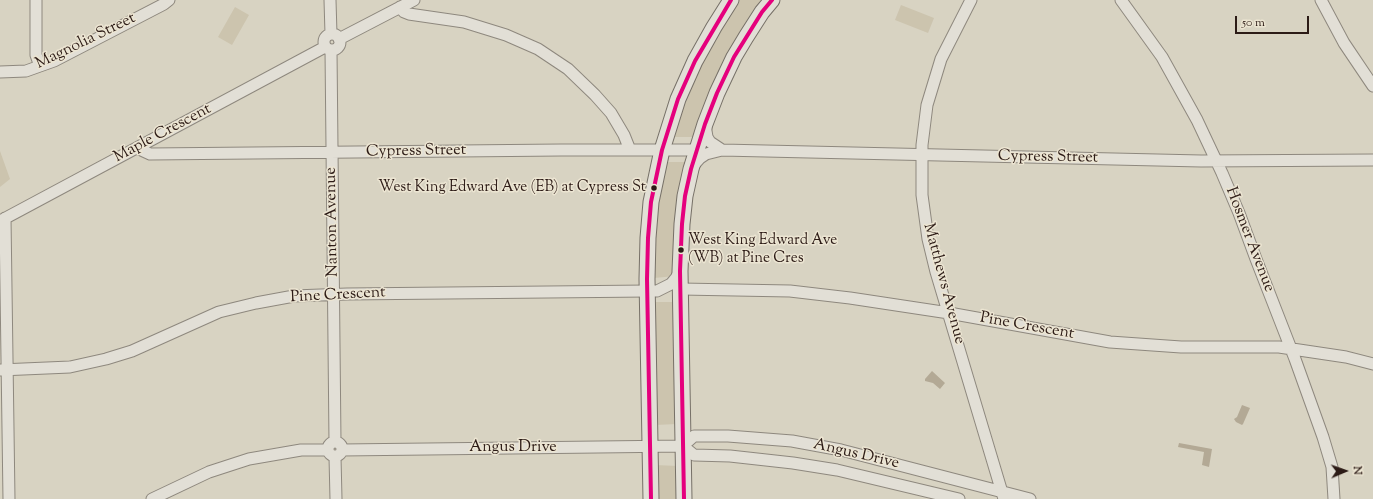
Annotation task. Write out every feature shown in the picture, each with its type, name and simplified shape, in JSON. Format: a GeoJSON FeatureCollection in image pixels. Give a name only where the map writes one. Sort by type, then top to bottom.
{"type":"FeatureCollection","features":[{"type":"Feature","properties":{"kind":"main road"},"geometry":{"type":"LineString","coordinates":[[651,499],[648,238],[651,202],[662,150],[678,99],[695,61],[731,0]]}},
{"type":"Feature","properties":{"kind":"main road"},"geometry":{"type":"LineString","coordinates":[[684,499],[680,271],[685,203],[697,150],[717,93],[734,57],[762,12],[772,0]]}},
{"type":"Feature","properties":{"kind":"street"},"geometry":{"type":"LineString","coordinates":[[36,0],[36,55],[40,66]]}},
{"type":"Feature","properties":{"kind":"street","name":"Magnolia Street"},"geometry":{"type":"LineString","coordinates":[[0,72],[26,71],[54,61],[169,0]]}},
{"type":"Feature","properties":{"kind":"street"},"geometry":{"type":"LineString","coordinates":[[330,0],[335,36]]}},
{"type":"Feature","properties":{"kind":"street"},"geometry":{"type":"LineString","coordinates":[[328,48],[324,39],[335,36],[414,0]]}},
{"type":"Feature","properties":{"kind":"street","name":"Matthews Avenue"},"geometry":{"type":"LineString","coordinates":[[971,0],[939,66],[927,105],[921,155],[922,195],[928,239],[936,272],[1003,495]]}},
{"type":"Feature","properties":{"kind":"street","name":"Hosmer Avenue"},"geometry":{"type":"LineString","coordinates":[[1121,0],[1162,57],[1197,120],[1239,212],[1256,260],[1291,348],[1328,452],[1332,467],[1334,499]]}},
{"type":"Feature","properties":{"kind":"street"},"geometry":{"type":"LineString","coordinates":[[1321,0],[1344,43],[1373,86]]}},
{"type":"Feature","properties":{"kind":"street"},"geometry":{"type":"LineString","coordinates":[[400,7],[404,12],[410,14],[464,22],[506,34],[538,49],[568,69],[595,95],[611,114],[624,135],[630,150]]}},
{"type":"Feature","properties":{"kind":"street","name":"Maple Crescent"},"geometry":{"type":"LineString","coordinates":[[2,220],[328,48]]}},
{"type":"Feature","properties":{"kind":"street","name":"Nanton Avenue"},"geometry":{"type":"LineString","coordinates":[[328,48],[332,153],[336,499]]}},
{"type":"Feature","properties":{"kind":"street"},"geometry":{"type":"LineString","coordinates":[[705,124],[707,136],[710,142],[722,150]]}},
{"type":"Feature","properties":{"kind":"street","name":"Cypress Street"},"geometry":{"type":"LineString","coordinates":[[137,148],[150,154],[697,150]]}},
{"type":"Feature","properties":{"kind":"street","name":"Cypress Street"},"geometry":{"type":"LineString","coordinates":[[692,169],[700,158],[706,154],[722,150],[1217,161],[1373,160]]}},
{"type":"Feature","properties":{"kind":"street"},"geometry":{"type":"LineString","coordinates":[[2,220],[3,370],[8,499]]}},
{"type":"Feature","properties":{"kind":"street","name":"Pine Crescent"},"geometry":{"type":"LineString","coordinates":[[3,370],[70,367],[106,359],[132,351],[219,312],[294,296],[334,294],[648,291],[657,290],[671,284],[680,271]]}},
{"type":"Feature","properties":{"kind":"street","name":"Pine Crescent"},"geometry":{"type":"LineString","coordinates":[[681,289],[790,291],[850,298],[949,313],[1110,342],[1182,346],[1291,348],[1346,357],[1373,364]]}},
{"type":"Feature","properties":{"kind":"street","name":"Angus Drive"},"geometry":{"type":"LineString","coordinates":[[152,499],[209,472],[249,459],[301,450],[683,446],[694,436],[728,436],[792,441],[840,450],[1003,495],[1030,499]]}},
{"type":"Feature","properties":{"kind":"street","name":"Angus Drive"},"geometry":{"type":"LineString","coordinates":[[683,446],[694,456],[730,456],[829,469],[959,499]]}},
{"type":"Feature","properties":{"kind":"shaded area"},"geometry":{"type":"Polygon","coordinates":[[[738,0],[766,0],[694,137],[671,137],[697,70],[738,0]]]}},
{"type":"Feature","properties":{"kind":"shaded area"},"geometry":{"type":"Polygon","coordinates":[[[901,5],[934,18],[928,33],[895,20],[901,5]]]}},
{"type":"Feature","properties":{"kind":"shaded area"},"geometry":{"type":"Polygon","coordinates":[[[235,7],[249,15],[232,45],[218,37],[235,7]]]}},
{"type":"Feature","properties":{"kind":"shaded area"},"geometry":{"type":"Polygon","coordinates":[[[0,151],[10,179],[0,187],[0,151]]]}},
{"type":"Feature","properties":{"kind":"shaded area"},"geometry":{"type":"Polygon","coordinates":[[[665,162],[687,162],[675,276],[654,278],[655,222],[665,162]]]}},
{"type":"Feature","properties":{"kind":"shaded area"},"geometry":{"type":"Polygon","coordinates":[[[654,302],[676,302],[677,424],[655,425],[654,302]]]}},
{"type":"Feature","properties":{"kind":"shaded area"},"geometry":{"type":"Polygon","coordinates":[[[932,371],[945,383],[940,389],[933,383],[925,381],[932,371]]]}},
{"type":"Feature","properties":{"kind":"shaded area"},"geometry":{"type":"Polygon","coordinates":[[[1242,405],[1250,408],[1242,425],[1234,419],[1237,417],[1242,405]]]}},
{"type":"Feature","properties":{"kind":"shaded area"},"geometry":{"type":"Polygon","coordinates":[[[1179,443],[1212,449],[1209,467],[1202,465],[1204,452],[1178,447],[1179,443]]]}},
{"type":"Feature","properties":{"kind":"shaded area"},"geometry":{"type":"Polygon","coordinates":[[[655,465],[678,466],[678,499],[656,499],[655,465]]]}},
{"type":"Feature","properties":{"kind":"transit line"},"geometry":{"type":"LineString","coordinates":[[651,499],[647,279],[651,202],[662,150],[678,99],[695,61],[731,0]]}},
{"type":"Feature","properties":{"kind":"transit line"},"geometry":{"type":"LineString","coordinates":[[684,499],[680,271],[685,196],[691,169],[705,124],[717,93],[734,57],[762,12],[772,0]]}},
{"type":"Feature","properties":{"kind":"place","name":"West King Edward Ave (EB) at Cypress St"},"geometry":{"type":"Point","coordinates":[654,188]}},
{"type":"Feature","properties":{"kind":"place","name":"West King Edward Ave (WB) at Pine Cres"},"geometry":{"type":"Point","coordinates":[681,250]}}]}
